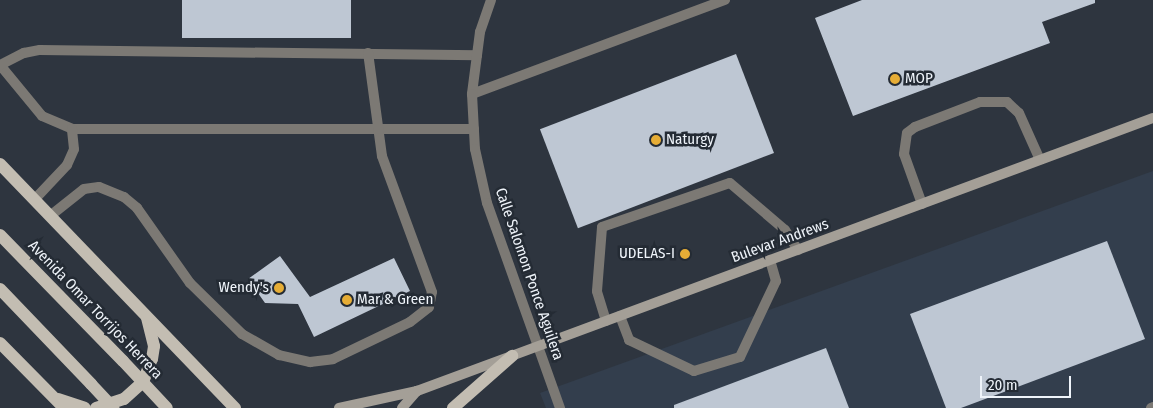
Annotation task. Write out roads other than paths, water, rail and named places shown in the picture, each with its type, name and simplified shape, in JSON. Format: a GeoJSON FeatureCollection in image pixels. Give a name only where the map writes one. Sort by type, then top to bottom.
{"type":"FeatureCollection","features":[{"type":"Feature","properties":{"kind":"main road"},"geometry":{"type":"LineString","coordinates":[[0,164],[235,408]]}},
{"type":"Feature","properties":{"kind":"main road","name":"Avenida Omar Torrijos Herrera"},"geometry":{"type":"LineString","coordinates":[[0,235],[167,408]]}},
{"type":"Feature","properties":{"kind":"main road"},"geometry":{"type":"LineString","coordinates":[[0,289],[113,408]]}},
{"type":"Feature","properties":{"kind":"main road"},"geometry":{"type":"LineString","coordinates":[[96,408],[124,399],[143,382],[149,371],[154,346],[151,328],[143,311]]}},
{"type":"Feature","properties":{"kind":"main road"},"geometry":{"type":"LineString","coordinates":[[0,343],[64,408]]}},
{"type":"Feature","properties":{"kind":"main road"},"geometry":{"type":"LineString","coordinates":[[453,408],[512,356]]}},
{"type":"Feature","properties":{"kind":"main road"},"geometry":{"type":"LineString","coordinates":[[53,396],[64,403],[86,408]]}},
{"type":"Feature","properties":{"kind":"street","name":"Calle Salomon Ponce Aguilera"},"geometry":{"type":"LineString","coordinates":[[491,0],[480,32],[472,94],[474,129],[486,203],[560,408]]}},
{"type":"Feature","properties":{"kind":"street"},"geometry":{"type":"LineString","coordinates":[[472,94],[725,0]]}},
{"type":"Feature","properties":{"kind":"street"},"geometry":{"type":"LineString","coordinates":[[474,129],[379,127],[72,129],[42,116],[0,65],[24,53],[40,50],[477,55]]}},
{"type":"Feature","properties":{"kind":"street"},"geometry":{"type":"LineString","coordinates":[[50,216],[84,190],[99,187],[110,191],[136,208],[190,283],[242,334],[279,355],[310,362],[333,359],[410,322],[429,307],[432,292],[388,177],[368,53]]}},
{"type":"Feature","properties":{"kind":"street"},"geometry":{"type":"LineString","coordinates":[[922,204],[904,154],[907,133],[915,127],[980,102],[1007,102],[1019,113],[1040,160]]}},
{"type":"Feature","properties":{"kind":"street","name":"Bulevar Andrews"},"geometry":{"type":"LineString","coordinates":[[339,408],[417,391],[1153,118]]}},
{"type":"Feature","properties":{"kind":"street"},"geometry":{"type":"LineString","coordinates":[[34,200],[67,164],[74,149],[72,129]]}},
{"type":"Feature","properties":{"kind":"street"},"geometry":{"type":"LineString","coordinates":[[606,321],[597,291],[602,227],[730,183],[785,230],[798,250]]}},
{"type":"Feature","properties":{"kind":"street"},"geometry":{"type":"LineString","coordinates":[[620,316],[629,340],[694,371],[740,357],[776,281],[770,260]]}},
{"type":"Feature","properties":{"kind":"street","name":"Bulevar Andrews"},"geometry":{"type":"LineString","coordinates":[[402,408],[417,391]]}},
{"type":"Feature","properties":{"kind":"place","name":"MOP"},"geometry":{"type":"Point","coordinates":[895,79]}},
{"type":"Feature","properties":{"kind":"place","name":"Naturgy"},"geometry":{"type":"Point","coordinates":[656,140]}},
{"type":"Feature","properties":{"kind":"place","name":"UDELAS-I"},"geometry":{"type":"Point","coordinates":[685,254]}},
{"type":"Feature","properties":{"kind":"place","name":"Wendy's"},"geometry":{"type":"Point","coordinates":[279,288]}},
{"type":"Feature","properties":{"kind":"place","name":"Mar & Green"},"geometry":{"type":"Point","coordinates":[347,300]}}]}
